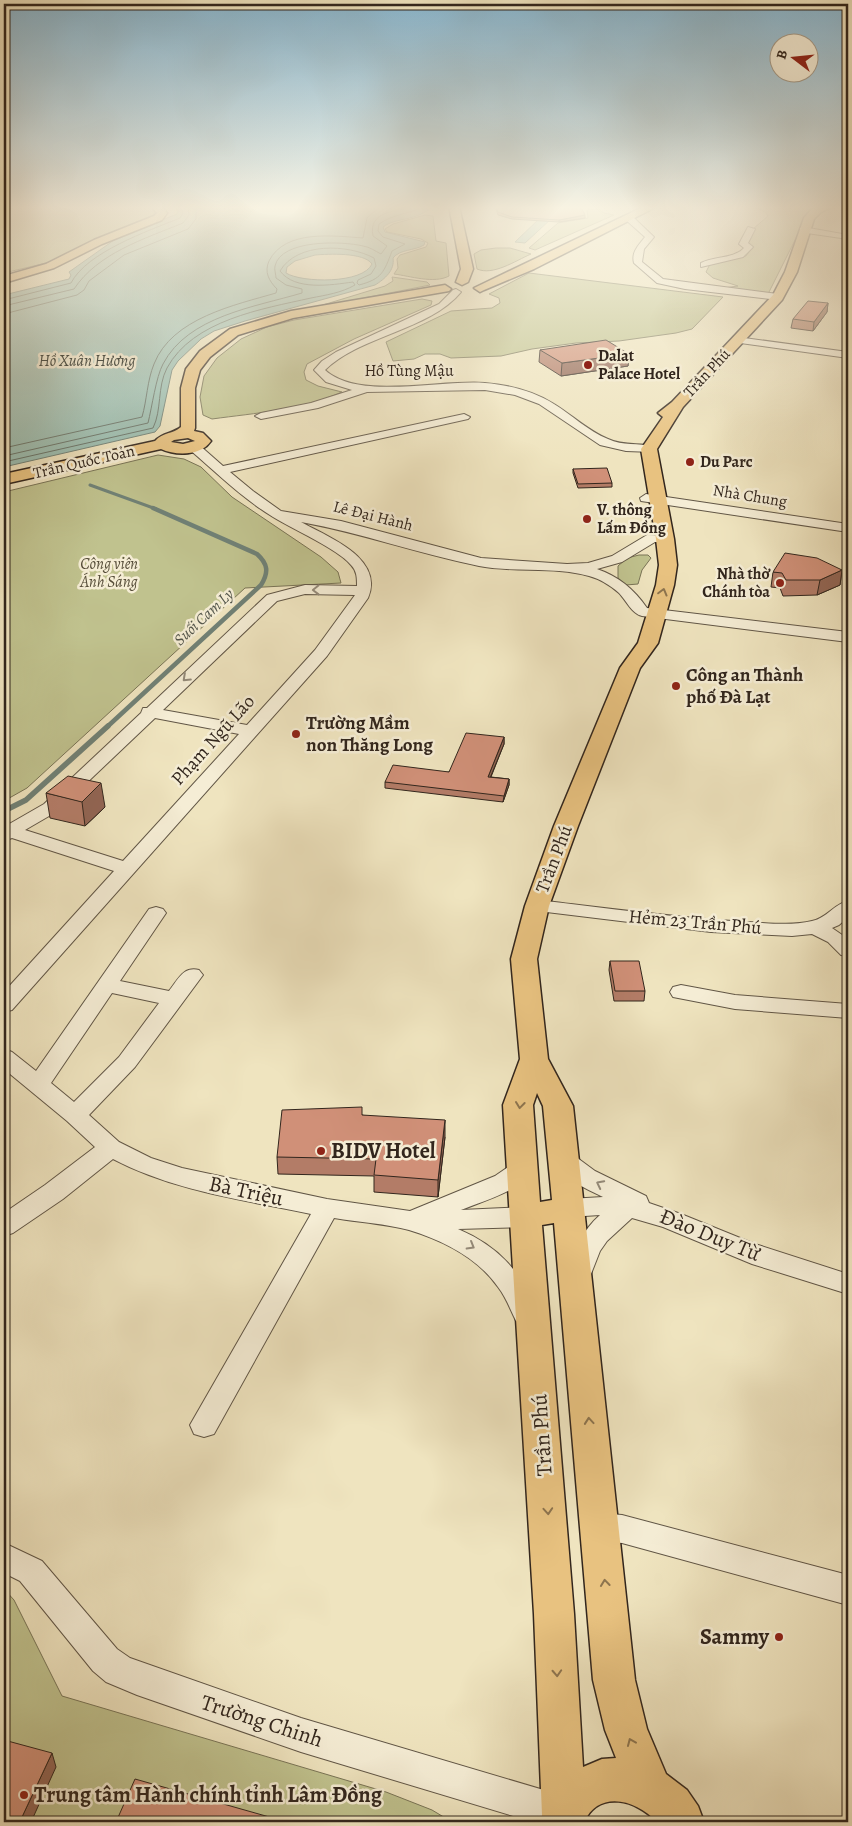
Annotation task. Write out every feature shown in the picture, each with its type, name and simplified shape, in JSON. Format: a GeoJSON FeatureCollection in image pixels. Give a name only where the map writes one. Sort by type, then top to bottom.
{"type":"FeatureCollection","features":[{"type":"Feature","properties":{"kind":"main road"},"geometry":{"type":"LineString","coordinates":[[181,434],[188,428],[188,388],[193,369],[205,354],[234,332],[291,315],[437,291]]}},
{"type":"Feature","properties":{"kind":"main road"},"geometry":{"type":"LineString","coordinates":[[778,297],[780,291]]}},
{"type":"Feature","properties":{"kind":"main road","name":"Trần Phú"},"geometry":{"type":"LineString","coordinates":[[672,1808],[626,1730],[614,1680],[558,1106],[534,1059],[524,959],[537,906],[566,826],[630,668],[648,643],[649,613],[665,584],[667,571],[642,449],[656,437],[670,419],[677,405],[778,297]]}},
{"type":"Feature","properties":{"kind":"main road"},"geometry":{"type":"LineString","coordinates":[[181,434],[198,436],[204,439],[202,444],[194,447],[176,449],[164,444],[163,440],[166,438],[181,434]]}},
{"type":"Feature","properties":{"kind":"main road","name":"Trần Quốc Toản"},"geometry":{"type":"LineString","coordinates":[[4,479],[164,444]]}},
{"type":"Feature","properties":{"kind":"main road","name":"Trần Phú"},"geometry":{"type":"LineString","coordinates":[[534,1059],[518,1105],[554,1605],[562,1818]]}},
{"type":"Feature","properties":{"kind":"main road"},"geometry":{"type":"LineString","coordinates":[[526,1217],[569,1208]]}},
{"type":"Feature","properties":{"kind":"main road"},"geometry":{"type":"LineString","coordinates":[[562,1818],[575,1797],[591,1785],[610,1779],[630,1780],[672,1808]]}},
{"type":"Feature","properties":{"kind":"street","name":"Hồ Tùng Mậu"},"geometry":{"type":"LineString","coordinates":[[458,291],[442,306],[340,354],[326,363],[320,370],[323,377],[334,383],[367,389],[476,386],[515,392],[542,402],[604,442],[642,449]]}},
{"type":"Feature","properties":{"kind":"street"},"geometry":{"type":"LineString","coordinates":[[729,291],[778,297]]}},
{"type":"Feature","properties":{"kind":"street"},"geometry":{"type":"LineString","coordinates":[[741,336],[848,345]]}},
{"type":"Feature","properties":{"kind":"street"},"geometry":{"type":"LineString","coordinates":[[741,336],[848,355]]}},
{"type":"Feature","properties":{"kind":"street"},"geometry":{"type":"LineString","coordinates":[[261,416],[300,410],[334,401],[367,389]]}},
{"type":"Feature","properties":{"kind":"street"},"geometry":{"type":"LineString","coordinates":[[221,470],[464,417]]}},
{"type":"Feature","properties":{"kind":"street","name":"Lê Đại Hành"},"geometry":{"type":"LineString","coordinates":[[194,447],[248,494],[277,514],[341,525],[481,562],[567,568],[603,575],[625,590],[649,613]]}},
{"type":"Feature","properties":{"kind":"street","name":"Nhà Chung"},"geometry":{"type":"LineString","coordinates":[[652,499],[848,528]]}},
{"type":"Feature","properties":{"kind":"street"},"geometry":{"type":"LineString","coordinates":[[8,834],[50,808],[272,598],[287,592],[302,590],[364,591],[364,574],[357,562],[319,536],[277,514]]}},
{"type":"Feature","properties":{"kind":"street","name":"Lê Đại Hành"},"geometry":{"type":"LineString","coordinates":[[567,568],[605,564],[659,538]]}},
{"type":"Feature","properties":{"kind":"street","name":"Phạm Ngũ Lão"},"geometry":{"type":"LineString","coordinates":[[4,1005],[325,647],[354,610],[364,591]]}},
{"type":"Feature","properties":{"kind":"street"},"geometry":{"type":"LineString","coordinates":[[649,613],[848,637]]}},
{"type":"Feature","properties":{"kind":"street"},"geometry":{"type":"LineString","coordinates":[[150,712],[250,731]]}},
{"type":"Feature","properties":{"kind":"street"},"geometry":{"type":"LineString","coordinates":[[8,834],[127,869]]}},
{"type":"Feature","properties":{"kind":"street","name":"Hẻm 23 Trần Phú"},"geometry":{"type":"LineString","coordinates":[[537,906],[711,926],[792,930],[815,927],[832,921],[848,907]]}},
{"type":"Feature","properties":{"kind":"street"},"geometry":{"type":"LineString","coordinates":[[38,1084],[156,913]]}},
{"type":"Feature","properties":{"kind":"street"},"geometry":{"type":"LineString","coordinates":[[815,927],[835,938],[848,950]]}},
{"type":"Feature","properties":{"kind":"street"},"geometry":{"type":"LineString","coordinates":[[75,1115],[127,1062],[172,999],[192,975]]}},
{"type":"Feature","properties":{"kind":"street"},"geometry":{"type":"LineString","coordinates":[[106,985],[172,999]]}},
{"type":"Feature","properties":{"kind":"street"},"geometry":{"type":"LineString","coordinates":[[681,992],[735,1002],[848,1011]]}},
{"type":"Feature","properties":{"kind":"street","name":"Bà Triệu"},"geometry":{"type":"LineString","coordinates":[[4,1057],[75,1115],[111,1148],[142,1164],[180,1177],[327,1208],[410,1221],[526,1217]]}},
{"type":"Feature","properties":{"kind":"street"},"geometry":{"type":"LineString","coordinates":[[4,1226],[54,1192],[111,1148]]}},
{"type":"Feature","properties":{"kind":"street"},"geometry":{"type":"LineString","coordinates":[[563,1160],[586,1177],[659,1214]]}},
{"type":"Feature","properties":{"kind":"street"},"geometry":{"type":"LineString","coordinates":[[410,1221],[504,1182],[523,1169]]}},
{"type":"Feature","properties":{"kind":"street","name":"Đào Duy Từ"},"geometry":{"type":"LineString","coordinates":[[569,1208],[591,1204],[630,1207],[659,1214],[733,1246],[848,1284]]}},
{"type":"Feature","properties":{"kind":"street"},"geometry":{"type":"LineString","coordinates":[[577,1289],[588,1247],[598,1231],[613,1217],[630,1207]]}},
{"type":"Feature","properties":{"kind":"street"},"geometry":{"type":"LineString","coordinates":[[204,1425],[327,1208]]}},
{"type":"Feature","properties":{"kind":"street"},"geometry":{"type":"LineString","coordinates":[[410,1221],[452,1236],[475,1248],[496,1265],[510,1281],[522,1303],[536,1343]]}},
{"type":"Feature","properties":{"kind":"street"},"geometry":{"type":"LineString","coordinates":[[599,1527],[622,1529],[848,1590]]}},
{"type":"Feature","properties":{"kind":"street","name":"Trường Chinh"},"geometry":{"type":"LineString","coordinates":[[4,1556],[31,1571],[106,1660],[118,1670],[137,1679],[301,1735],[562,1818]]}},
{"type":"Feature","properties":{"kind":"green space"},"geometry":{"type":"Polygon","coordinates":[[[368,291],[398,291],[313,308],[368,291]]]}},
{"type":"Feature","properties":{"kind":"green space"},"geometry":{"type":"Polygon","coordinates":[[[494,291],[676,291],[723,297],[692,329],[676,333],[619,341],[576,343],[532,349],[501,356],[451,358],[440,354],[425,354],[414,359],[393,361],[386,342],[451,311],[492,308],[500,303],[499,298],[489,294],[494,291]]]}},
{"type":"Feature","properties":{"kind":"green space"},"geometry":{"type":"Polygon","coordinates":[[[747,291],[769,291],[768,294],[747,291]]]}},
{"type":"Feature","properties":{"kind":"green space"},"geometry":{"type":"Polygon","coordinates":[[[422,299],[432,301],[431,305],[354,339],[307,364],[304,372],[306,380],[318,386],[342,392],[311,403],[278,410],[212,419],[203,415],[200,397],[204,376],[217,358],[241,339],[267,327],[294,320],[422,299]]]}},
{"type":"Feature","properties":{"kind":"green space","name":"Công viên Ánh Sáng"},"geometry":{"type":"Polygon","coordinates":[[[158,455],[184,459],[201,467],[232,497],[321,557],[338,572],[341,583],[245,588],[27,788],[4,801],[4,492],[158,455]]]}},
{"type":"Feature","properties":{"kind":"green space"},"geometry":{"type":"Polygon","coordinates":[[[648,555],[651,558],[642,570],[638,584],[626,585],[618,578],[618,566],[627,558],[648,555]]]}},
{"type":"Feature","properties":{"kind":"green space"},"geometry":{"type":"Polygon","coordinates":[[[4,1589],[14,1600],[62,1696],[386,1792],[432,1810],[452,1822],[4,1822],[4,1589]]]}},
{"type":"Feature","properties":{"kind":"water","name":"Hồ Xuân Hương"},"geometry":{"type":"Polygon","coordinates":[[[19,291],[353,291],[245,321],[214,331],[201,339],[178,361],[172,370],[160,426],[155,432],[4,467],[4,295],[19,291]]]}},
{"type":"Feature","properties":{"kind":"building"},"geometry":{"type":"Polygon","coordinates":[[[808,301],[828,303],[814,322],[793,319],[808,301]]]}},
{"type":"Feature","properties":{"kind":"building"},"geometry":{"type":"Polygon","coordinates":[[[606,340],[629,354],[562,363],[540,350],[606,340]]]}},
{"type":"Feature","properties":{"kind":"building"},"geometry":{"type":"Polygon","coordinates":[[[607,468],[612,483],[578,484],[573,469],[607,468]]]}},
{"type":"Feature","properties":{"kind":"building"},"geometry":{"type":"Polygon","coordinates":[[[785,553],[817,558],[842,570],[820,580],[786,580],[782,573],[773,572],[785,553]]]}},
{"type":"Feature","properties":{"kind":"building"},"geometry":{"type":"Polygon","coordinates":[[[466,733],[504,737],[488,777],[509,779],[504,796],[385,782],[393,765],[449,772],[466,733]]]}},
{"type":"Feature","properties":{"kind":"building"},"geometry":{"type":"Polygon","coordinates":[[[68,776],[101,783],[82,802],[46,793],[68,776]]]}},
{"type":"Feature","properties":{"kind":"building"},"geometry":{"type":"Polygon","coordinates":[[[610,961],[639,961],[645,991],[615,991],[610,961]]]}},
{"type":"Feature","properties":{"kind":"building"},"geometry":{"type":"Polygon","coordinates":[[[362,1107],[362,1115],[445,1120],[438,1180],[374,1175],[376,1159],[277,1157],[282,1110],[362,1107]]]}},
{"type":"Feature","properties":{"kind":"building","name":"Trung tâm Hành chính tỉnh Lâm Đồng"},"geometry":{"type":"Polygon","coordinates":[[[4,1740],[52,1753],[22,1817],[40,1822],[4,1822],[4,1740]]]}},
{"type":"Feature","properties":{"kind":"building"},"geometry":{"type":"Polygon","coordinates":[[[135,1779],[287,1822],[116,1822],[135,1779]]]}},
{"type":"Feature","properties":{"kind":"waterway","name":"Suối Cam Ly"},"geometry":{"type":"LineString","coordinates":[[90,485],[156,509]]}},
{"type":"Feature","properties":{"kind":"waterway","name":"Suối Cam Ly"},"geometry":{"type":"LineString","coordinates":[[107,727],[261,585],[266,572],[265,565],[257,554],[153,508]]}},
{"type":"Feature","properties":{"kind":"waterway","name":"Suối Cam Ly"},"geometry":{"type":"LineString","coordinates":[[4,811],[26,800],[108,726]]}},
{"type":"Feature","properties":{"kind":"place","name":"Dalat Palace Hotel"},"geometry":{"type":"Point","coordinates":[588,365]}},
{"type":"Feature","properties":{"kind":"place","name":"Du Parc"},"geometry":{"type":"Point","coordinates":[690,462]}},
{"type":"Feature","properties":{"kind":"place","name":"V. thông Lấm Đồng"},"geometry":{"type":"Point","coordinates":[587,519]}},
{"type":"Feature","properties":{"kind":"place","name":"Nhà thờ Chánh tòa"},"geometry":{"type":"Point","coordinates":[780,583]}},
{"type":"Feature","properties":{"kind":"place","name":"Công an Thành phố Đà Lạt"},"geometry":{"type":"Point","coordinates":[676,686]}},
{"type":"Feature","properties":{"kind":"place","name":"Trường Mầm non Thăng Long"},"geometry":{"type":"Point","coordinates":[296,734]}},
{"type":"Feature","properties":{"kind":"place","name":"BIDV Hotel"},"geometry":{"type":"Point","coordinates":[321,1151]}},
{"type":"Feature","properties":{"kind":"place","name":"Sammy"},"geometry":{"type":"Point","coordinates":[779,1637]}},
{"type":"Feature","properties":{"kind":"place","name":"Trung tâm Hành chính tỉnh Lâm Đồng"},"geometry":{"type":"Point","coordinates":[24,1795]}}]}
